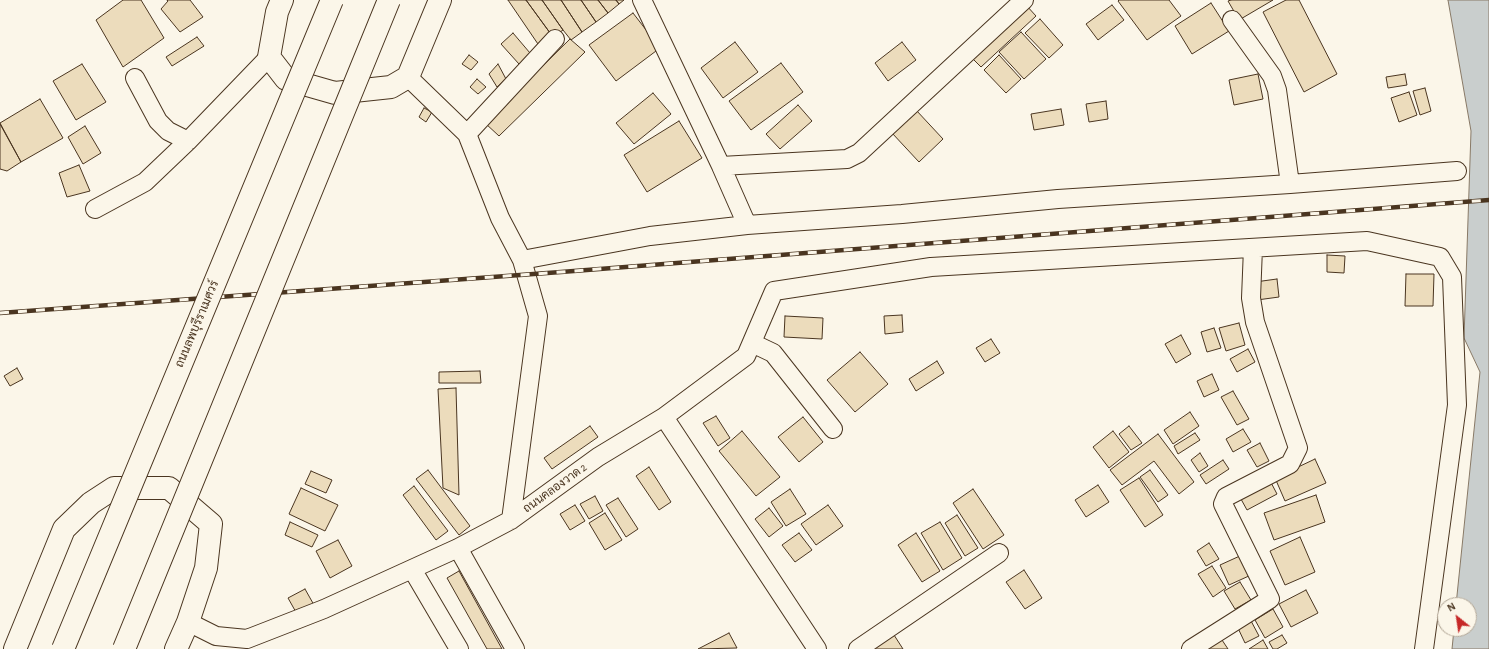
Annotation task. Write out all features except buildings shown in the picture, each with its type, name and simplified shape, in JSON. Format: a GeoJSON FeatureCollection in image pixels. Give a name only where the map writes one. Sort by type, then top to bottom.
{"type":"FeatureCollection","features":[{"type":"Feature","properties":{"kind":"main road"},"geometry":{"type":"LineString","coordinates":[[282,0],[276,12],[269,57],[286,79],[335,94],[391,88],[408,77],[440,0]]}},
{"type":"Feature","properties":{"kind":"main road","name":"ถนนลพบุรีราเมศวร์"},"geometry":{"type":"LineString","coordinates":[[63,649],[332,0]]}},
{"type":"Feature","properties":{"kind":"main road"},"geometry":{"type":"LineString","coordinates":[[124,649],[389,0]]}},
{"type":"Feature","properties":{"kind":"main road"},"geometry":{"type":"LineString","coordinates":[[15,649],[64,528],[91,503],[114,488],[169,488],[211,524],[206,568],[188,622],[176,649]]}},
{"type":"Feature","properties":{"kind":"street"},"geometry":{"type":"LineString","coordinates":[[642,0],[721,166],[747,225]]}},
{"type":"Feature","properties":{"kind":"street"},"geometry":{"type":"LineString","coordinates":[[721,166],[847,159],[859,153],[1024,0]]}},
{"type":"Feature","properties":{"kind":"street"},"geometry":{"type":"LineString","coordinates":[[1232,20],[1272,76],[1277,90],[1290,184]]}},
{"type":"Feature","properties":{"kind":"street"},"geometry":{"type":"LineString","coordinates":[[467,134],[555,39]]}},
{"type":"Feature","properties":{"kind":"street"},"geometry":{"type":"LineString","coordinates":[[95,209],[145,182],[188,141],[269,57]]}},
{"type":"Feature","properties":{"kind":"street"},"geometry":{"type":"LineString","coordinates":[[408,77],[467,134],[500,218],[522,260],[538,316],[511,520]]}},
{"type":"Feature","properties":{"kind":"street"},"geometry":{"type":"LineString","coordinates":[[135,78],[158,121],[168,131],[188,141]]}},
{"type":"Feature","properties":{"kind":"street"},"geometry":{"type":"LineString","coordinates":[[522,260],[650,236],[747,225],[902,214],[1058,199],[1457,172]]}},
{"type":"Feature","properties":{"kind":"street"},"geometry":{"type":"LineString","coordinates":[[1191,649],[1270,599],[1222,504],[1226,497],[1290,464],[1298,448],[1255,322],[1251,298],[1253,248],[1367,240],[1440,257],[1452,277],[1457,405],[1424,649]]}},
{"type":"Feature","properties":{"kind":"street","name":"ถนนคลองวาด 2"},"geometry":{"type":"LineString","coordinates":[[188,622],[216,636],[248,639],[324,609],[458,548],[511,520],[598,457],[664,418],[746,356],[774,291],[930,267],[1253,248]]}},
{"type":"Feature","properties":{"kind":"street"},"geometry":{"type":"LineString","coordinates":[[752,343],[773,353],[833,429]]}},
{"type":"Feature","properties":{"kind":"street"},"geometry":{"type":"LineString","coordinates":[[664,418],[818,649]]}},
{"type":"Feature","properties":{"kind":"street"},"geometry":{"type":"LineString","coordinates":[[458,548],[515,649]]}},
{"type":"Feature","properties":{"kind":"street"},"geometry":{"type":"LineString","coordinates":[[858,649],[999,554]]}},
{"type":"Feature","properties":{"kind":"street"},"geometry":{"type":"LineString","coordinates":[[412,569],[459,649]]}},
{"type":"Feature","properties":{"kind":"shaded area"},"geometry":{"type":"Polygon","coordinates":[[[1448,0],[1489,0],[1489,649],[1452,649],[1453,637],[1477,637],[1477,597],[1457,597],[1480,372],[1464,338],[1471,131],[1448,0]]]}},
{"type":"Feature","properties":{"kind":"railway"},"geometry":{"type":"LineString","coordinates":[[0,313],[561,272],[1489,200]]}}]}
